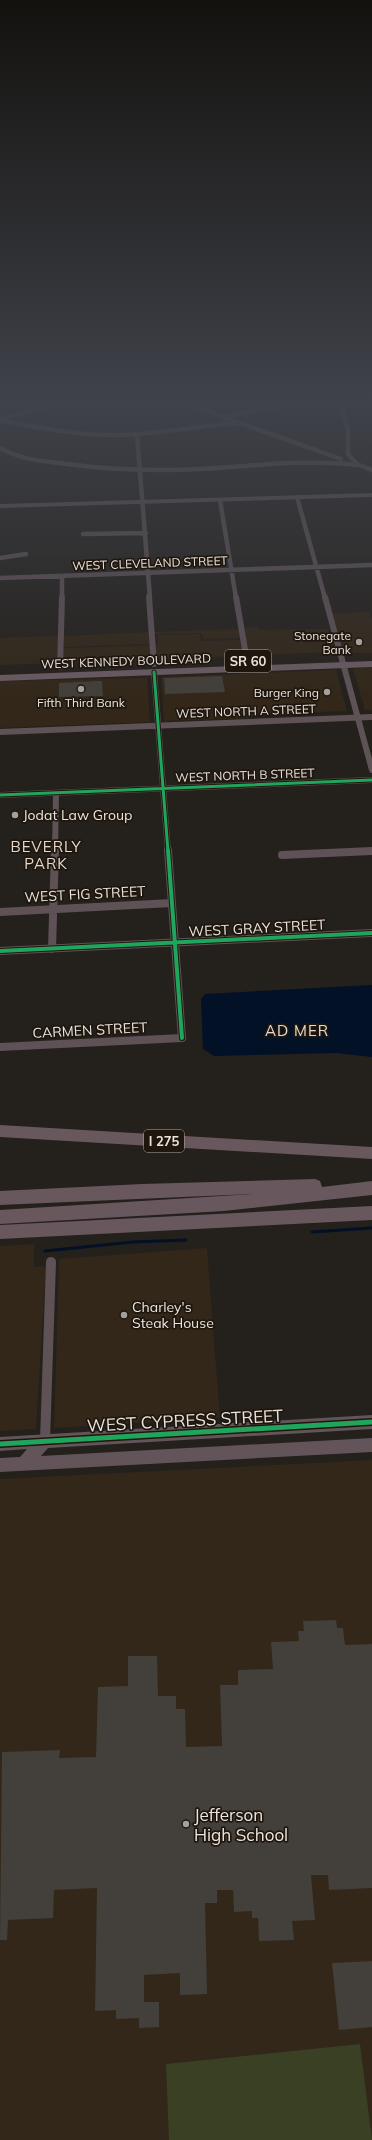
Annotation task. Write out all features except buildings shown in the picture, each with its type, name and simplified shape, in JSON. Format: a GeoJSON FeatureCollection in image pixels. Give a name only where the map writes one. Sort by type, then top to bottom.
{"type":"FeatureCollection","features":[{"type":"Feature","properties":{"kind":"highway","name":"I 275"},"geometry":{"type":"LineString","coordinates":[[0,1131],[328,1151],[372,1152]]}},
{"type":"Feature","properties":{"kind":"highway"},"geometry":{"type":"LineString","coordinates":[[0,1198],[142,1191],[372,1186]]}},
{"type":"Feature","properties":{"kind":"highway"},"geometry":{"type":"LineString","coordinates":[[0,1217],[224,1204],[372,1186]]}},
{"type":"Feature","properties":{"kind":"highway"},"geometry":{"type":"LineString","coordinates":[[0,1232],[372,1213]]}},
{"type":"Feature","properties":{"kind":"main road","name":"WEST KENNEDY BOULEVARD"},"geometry":{"type":"LineString","coordinates":[[0,669],[60,667],[154,668],[343,661],[372,656]]}},
{"type":"Feature","properties":{"kind":"main road","name":"WEST KENNEDY BOULEVARD"},"geometry":{"type":"LineString","coordinates":[[0,678],[107,674],[157,667],[189,666],[210,662],[247,660],[343,661],[372,664]]}},
{"type":"Feature","properties":{"kind":"street"},"geometry":{"type":"LineString","coordinates":[[143,502],[175,943]]}},
{"type":"Feature","properties":{"kind":"street"},"geometry":{"type":"LineString","coordinates":[[0,506],[148,502]]}},
{"type":"Feature","properties":{"kind":"street"},"geometry":{"type":"LineString","coordinates":[[220,502],[247,660]]}},
{"type":"Feature","properties":{"kind":"street"},"geometry":{"type":"LineString","coordinates":[[298,502],[372,770]]}},
{"type":"Feature","properties":{"kind":"street"},"geometry":{"type":"LineString","coordinates":[[83,534],[146,532]]}},
{"type":"Feature","properties":{"kind":"street"},"geometry":{"type":"LineString","coordinates":[[0,558],[16,557],[26,554]]}},
{"type":"Feature","properties":{"kind":"street","name":"WEST CLEVELAND STREET"},"geometry":{"type":"LineString","coordinates":[[0,578],[372,565]]}},
{"type":"Feature","properties":{"kind":"street"},"geometry":{"type":"LineString","coordinates":[[60,667],[62,576]]}},
{"type":"Feature","properties":{"kind":"street","name":"WEST NORTH A STREET"},"geometry":{"type":"LineString","coordinates":[[0,732],[372,717]]}},
{"type":"Feature","properties":{"kind":"street","name":"WEST NORTH B STREET"},"geometry":{"type":"LineString","coordinates":[[0,795],[372,780]]}},
{"type":"Feature","properties":{"kind":"street"},"geometry":{"type":"LineString","coordinates":[[52,949],[56,793]]}},
{"type":"Feature","properties":{"kind":"street"},"geometry":{"type":"LineString","coordinates":[[282,855],[372,851]]}},
{"type":"Feature","properties":{"kind":"street","name":"WEST FIG STREET"},"geometry":{"type":"LineString","coordinates":[[0,912],[172,903]]}},
{"type":"Feature","properties":{"kind":"street","name":"WEST GRAY STREET"},"geometry":{"type":"LineString","coordinates":[[0,951],[372,933]]}},
{"type":"Feature","properties":{"kind":"street","name":"CARMEN STREET"},"geometry":{"type":"LineString","coordinates":[[0,1047],[182,1038],[175,943]]}},
{"type":"Feature","properties":{"kind":"street"},"geometry":{"type":"LineString","coordinates":[[23,1464],[45,1441],[51,1262]]}},
{"type":"Feature","properties":{"kind":"street","name":"WEST CYPRESS STREET"},"geometry":{"type":"LineString","coordinates":[[0,1444],[372,1422]]}},
{"type":"Feature","properties":{"kind":"street"},"geometry":{"type":"LineString","coordinates":[[0,1465],[372,1445]]}},
{"type":"Feature","properties":{"kind":"shaded area"},"geometry":{"type":"Polygon","coordinates":[[[369,612],[372,620],[372,653],[344,653],[333,614],[369,612]]]}},
{"type":"Feature","properties":{"kind":"shaded area"},"geometry":{"type":"Polygon","coordinates":[[[259,627],[259,630],[327,629],[334,652],[66,663],[63,655],[63,648],[158,645],[158,635],[200,634],[201,641],[246,640],[245,628],[259,627]]]}},
{"type":"Feature","properties":{"kind":"shaded area"},"geometry":{"type":"Polygon","coordinates":[[[239,629],[240,638],[204,639],[201,633],[155,634],[155,632],[239,629]]]}},
{"type":"Feature","properties":{"kind":"shaded area"},"geometry":{"type":"Polygon","coordinates":[[[149,632],[150,644],[64,647],[64,636],[149,632]]]}},
{"type":"Feature","properties":{"kind":"shaded area"},"geometry":{"type":"Polygon","coordinates":[[[58,636],[57,663],[0,665],[0,638],[58,636]]]}},
{"type":"Feature","properties":{"kind":"shaded area"},"geometry":{"type":"Polygon","coordinates":[[[372,667],[372,710],[365,710],[353,669],[372,667]]]}},
{"type":"Feature","properties":{"kind":"shaded area"},"geometry":{"type":"Polygon","coordinates":[[[336,670],[347,711],[262,714],[247,718],[164,721],[161,677],[336,670]]]}},
{"type":"Feature","properties":{"kind":"shaded area"},"geometry":{"type":"Polygon","coordinates":[[[147,678],[150,722],[0,728],[0,681],[147,678]]]}},
{"type":"Feature","properties":{"kind":"shaded area"},"geometry":{"type":"Polygon","coordinates":[[[34,1244],[34,1267],[46,1266],[36,1429],[0,1431],[0,1246],[34,1244]]]}},
{"type":"Feature","properties":{"kind":"shaded area"},"geometry":{"type":"Polygon","coordinates":[[[207,1248],[220,1418],[54,1428],[59,1259],[207,1248]]]}},
{"type":"Feature","properties":{"kind":"shaded area"},"geometry":{"type":"Polygon","coordinates":[[[372,1460],[372,2140],[0,2140],[0,1479],[372,1460]]]}},
{"type":"Feature","properties":{"kind":"green space"},"geometry":{"type":"Polygon","coordinates":[[[360,2044],[372,2140],[169,2140],[166,2064],[360,2044]]]}},
{"type":"Feature","properties":{"kind":"water"},"geometry":{"type":"Polygon","coordinates":[[[372,985],[372,1057],[336,1053],[214,1056],[203,1049],[201,999],[205,994],[372,985]]]}},
{"type":"Feature","properties":{"kind":"waterway"},"geometry":{"type":"LineString","coordinates":[[312,1232],[372,1228]]}},
{"type":"Feature","properties":{"kind":"waterway"},"geometry":{"type":"LineString","coordinates":[[45,1251],[133,1242],[186,1240]]}},
{"type":"Feature","properties":{"kind":"cycle path"},"geometry":{"type":"LineString","coordinates":[[154,672],[182,1038]]}},
{"type":"Feature","properties":{"kind":"cycle path"},"geometry":{"type":"LineString","coordinates":[[0,795],[372,780]]}},
{"type":"Feature","properties":{"kind":"cycle path"},"geometry":{"type":"LineString","coordinates":[[0,951],[372,933]]}},
{"type":"Feature","properties":{"kind":"cycle path"},"geometry":{"type":"LineString","coordinates":[[0,1444],[372,1422]]}},
{"type":"Feature","properties":{"kind":"place","name":"Stonegate Bank"},"geometry":{"type":"Point","coordinates":[359,642]}},
{"type":"Feature","properties":{"kind":"place","name":"Fifth Third Bank"},"geometry":{"type":"Point","coordinates":[81,689]}},
{"type":"Feature","properties":{"kind":"place","name":"Burger King"},"geometry":{"type":"Point","coordinates":[327,692]}},
{"type":"Feature","properties":{"kind":"place","name":"Jodat Law Group"},"geometry":{"type":"Point","coordinates":[15,815]}},
{"type":"Feature","properties":{"kind":"place","name":"Charley's Steak House"},"geometry":{"type":"Point","coordinates":[124,1315]}},
{"type":"Feature","properties":{"kind":"place","name":"Jefferson High School"},"geometry":{"type":"Point","coordinates":[186,1824]}},
{"type":"Feature","properties":{"kind":"district","name":"BEVERLY PARK"},"geometry":{"type":"Point","coordinates":[46,854]}},
{"type":"Feature","properties":{"kind":"district","name":"AD MER"},"geometry":{"type":"Point","coordinates":[297,1030]}}]}
